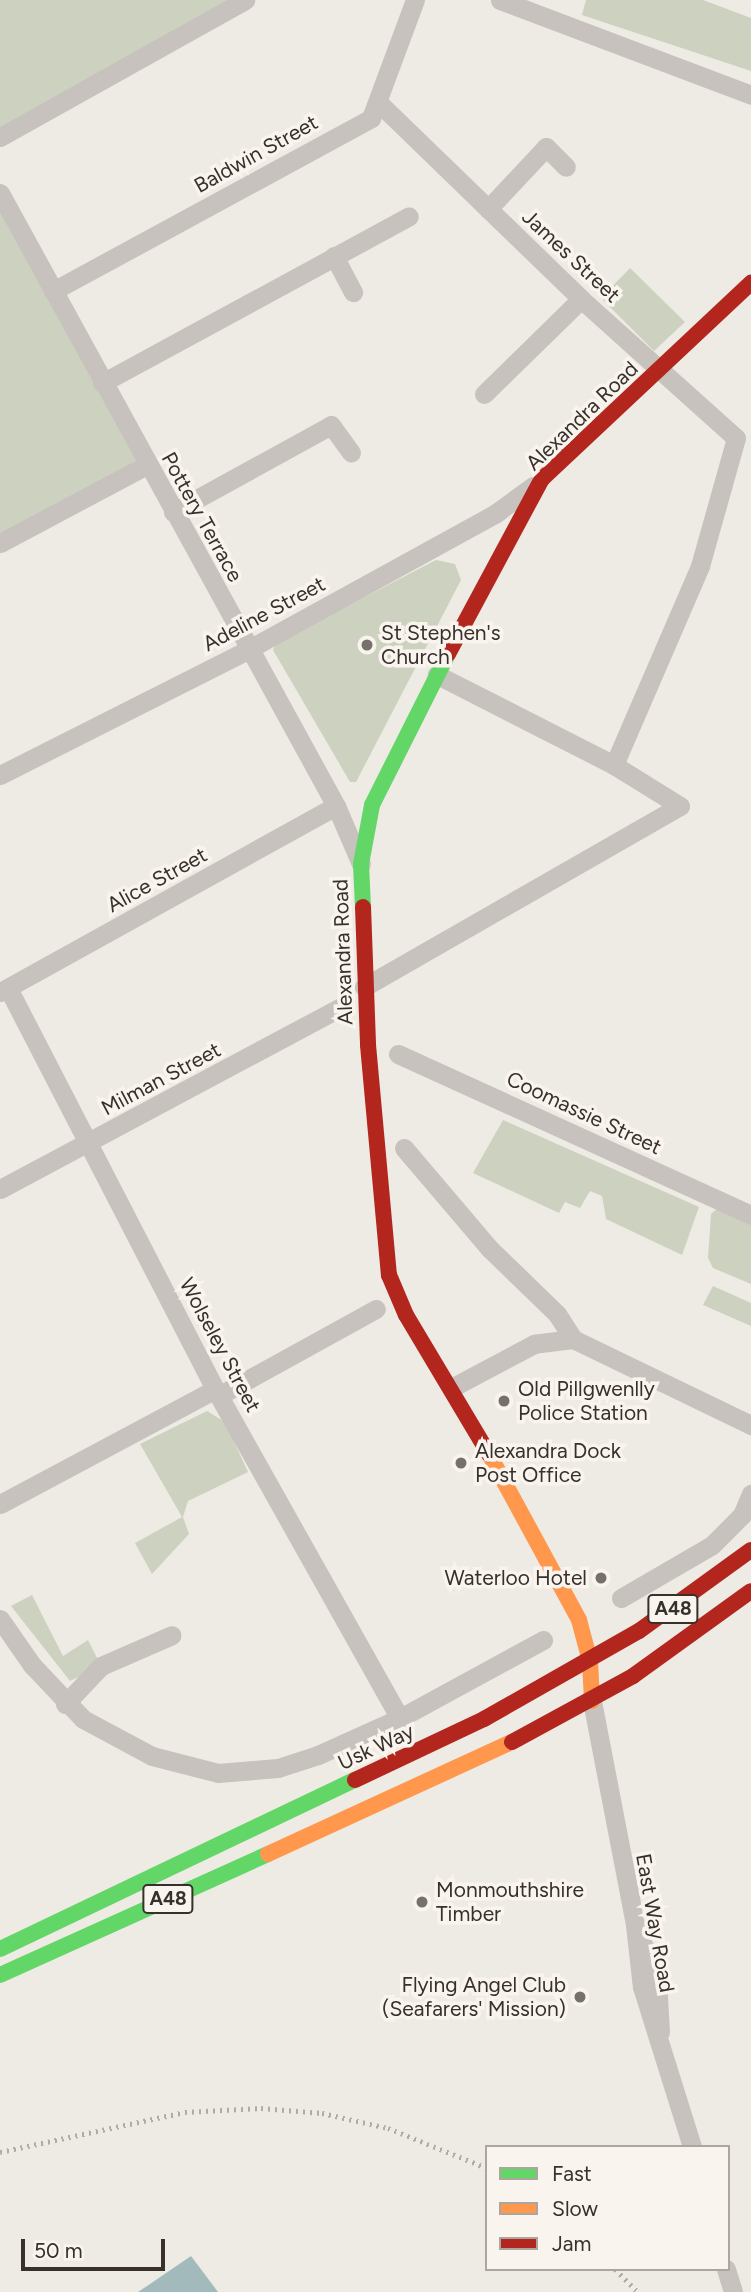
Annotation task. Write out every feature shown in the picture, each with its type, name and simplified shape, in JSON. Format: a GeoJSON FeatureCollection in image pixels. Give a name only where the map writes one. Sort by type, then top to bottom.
{"type":"FeatureCollection","features":[{"type":"Feature","properties":{"kind":"main road","name":"Alexandra Road"},"geometry":{"type":"LineString","coordinates":[[592,1702],[590,1661],[579,1620],[453,1387],[406,1315],[389,1276],[364,987],[361,864],[372,805],[437,675],[542,479],[751,283]]}},
{"type":"Feature","properties":{"kind":"main road","name":"Usk Way"},"geometry":{"type":"LineString","coordinates":[[0,1949],[484,1719],[590,1661],[708,1586],[751,1550]]}},
{"type":"Feature","properties":{"kind":"main road","name":"A48"},"geometry":{"type":"LineString","coordinates":[[0,1975],[485,1755],[592,1702],[751,1591]]}},
{"type":"Feature","properties":{"kind":"street"},"geometry":{"type":"LineString","coordinates":[[0,137],[245,0]]}},
{"type":"Feature","properties":{"kind":"street","name":"Baldwin Street"},"geometry":{"type":"LineString","coordinates":[[53,291],[371,118],[379,103],[415,0]]}},
{"type":"Feature","properties":{"kind":"street"},"geometry":{"type":"LineString","coordinates":[[500,0],[751,95]]}},
{"type":"Feature","properties":{"kind":"street","name":"James Street"},"geometry":{"type":"LineString","coordinates":[[379,103],[581,299],[661,370],[743,436]]}},
{"type":"Feature","properties":{"kind":"street"},"geometry":{"type":"LineString","coordinates":[[488,209],[546,147],[566,167]]}},
{"type":"Feature","properties":{"kind":"street","name":"Pottery Terrace"},"geometry":{"type":"LineString","coordinates":[[0,193],[336,806],[361,864]]}},
{"type":"Feature","properties":{"kind":"street"},"geometry":{"type":"LineString","coordinates":[[102,383],[409,216]]}},
{"type":"Feature","properties":{"kind":"street"},"geometry":{"type":"LineString","coordinates":[[334,256],[353,292]]}},
{"type":"Feature","properties":{"kind":"street"},"geometry":{"type":"LineString","coordinates":[[484,394],[581,299]]}},
{"type":"Feature","properties":{"kind":"street"},"geometry":{"type":"LineString","coordinates":[[173,512],[331,425],[351,453]]}},
{"type":"Feature","properties":{"kind":"street"},"geometry":{"type":"LineString","coordinates":[[614,765],[700,566],[743,436]]}},
{"type":"Feature","properties":{"kind":"street"},"geometry":{"type":"LineString","coordinates":[[0,543],[147,465]]}},
{"type":"Feature","properties":{"kind":"street","name":"Adeline Street"},"geometry":{"type":"LineString","coordinates":[[0,775],[249,649],[496,513],[542,479]]}},
{"type":"Feature","properties":{"kind":"street"},"geometry":{"type":"LineString","coordinates":[[364,987],[680,806],[614,765],[437,675]]}},
{"type":"Feature","properties":{"kind":"street","name":"Alice Street"},"geometry":{"type":"LineString","coordinates":[[4,990],[336,806]]}},
{"type":"Feature","properties":{"kind":"street","name":"Wolseley Street"},"geometry":{"type":"LineString","coordinates":[[4,990],[90,1143],[218,1392],[400,1718]]}},
{"type":"Feature","properties":{"kind":"street","name":"Milman Street"},"geometry":{"type":"LineString","coordinates":[[0,1189],[343,1006]]}},
{"type":"Feature","properties":{"kind":"street","name":"Coomassie Street"},"geometry":{"type":"LineString","coordinates":[[398,1054],[751,1214]]}},
{"type":"Feature","properties":{"kind":"street"},"geometry":{"type":"LineString","coordinates":[[404,1148],[490,1249],[557,1314],[573,1339],[751,1425]]}},
{"type":"Feature","properties":{"kind":"street"},"geometry":{"type":"LineString","coordinates":[[0,1504],[376,1309]]}},
{"type":"Feature","properties":{"kind":"street"},"geometry":{"type":"LineString","coordinates":[[453,1387],[534,1344],[573,1339]]}},
{"type":"Feature","properties":{"kind":"street"},"geometry":{"type":"LineString","coordinates":[[621,1598],[712,1545],[742,1515],[751,1494]]}},
{"type":"Feature","properties":{"kind":"street"},"geometry":{"type":"LineString","coordinates":[[0,1619],[65,1704],[116,1741],[152,1756],[218,1773],[249,1772],[318,1755],[400,1718],[543,1640]]}},
{"type":"Feature","properties":{"kind":"street"},"geometry":{"type":"LineString","coordinates":[[65,1704],[101,1666],[172,1635]]}},
{"type":"Feature","properties":{"kind":"street","name":"East Way Road"},"geometry":{"type":"LineString","coordinates":[[592,1702],[635,1925],[645,2001],[660,2034],[691,2145]]}},
{"type":"Feature","properties":{"kind":"street"},"geometry":{"type":"LineString","coordinates":[[727,2271],[733,2292]]}},
{"type":"Feature","properties":{"kind":"green space"},"geometry":{"type":"Polygon","coordinates":[[[0,0],[245,0],[0,137],[0,0]]]}},
{"type":"Feature","properties":{"kind":"green space"},"geometry":{"type":"Polygon","coordinates":[[[586,0],[703,0],[751,18],[751,71],[582,15],[586,0]]]}},
{"type":"Feature","properties":{"kind":"green space"},"geometry":{"type":"Polygon","coordinates":[[[0,193],[147,465],[0,543],[0,193]]]}},
{"type":"Feature","properties":{"kind":"green space"},"geometry":{"type":"Polygon","coordinates":[[[630,268],[685,322],[654,351],[601,298],[630,268]]]}},
{"type":"Feature","properties":{"kind":"green space"},"geometry":{"type":"Polygon","coordinates":[[[436,560],[455,564],[461,580],[356,782],[350,782],[273,650],[276,643],[436,560]]]}},
{"type":"Feature","properties":{"kind":"green space"},"geometry":{"type":"Polygon","coordinates":[[[503,1120],[699,1207],[682,1255],[606,1219],[602,1196],[590,1191],[580,1208],[565,1202],[559,1213],[473,1173],[503,1120]]]}},
{"type":"Feature","properties":{"kind":"green space"},"geometry":{"type":"Polygon","coordinates":[[[718,1208],[751,1222],[751,1284],[713,1268],[708,1258],[711,1214],[718,1208]]]}},
{"type":"Feature","properties":{"kind":"green space"},"geometry":{"type":"Polygon","coordinates":[[[713,1286],[751,1303],[751,1326],[703,1305],[713,1286]]]}},
{"type":"Feature","properties":{"kind":"green space"},"geometry":{"type":"Polygon","coordinates":[[[207,1411],[225,1422],[248,1472],[188,1501],[183,1517],[189,1534],[152,1574],[135,1543],[182,1517],[140,1444],[207,1411]]]}},
{"type":"Feature","properties":{"kind":"green space"},"geometry":{"type":"Polygon","coordinates":[[[32,1595],[63,1656],[88,1640],[101,1666],[70,1681],[11,1606],[32,1595]]]}},
{"type":"Feature","properties":{"kind":"water"},"geometry":{"type":"Polygon","coordinates":[[[191,2256],[218,2292],[138,2292],[150,2284],[191,2256]]]}},
{"type":"Feature","properties":{"kind":"railway"},"geometry":{"type":"LineString","coordinates":[[0,2152],[185,2112],[261,2108],[322,2113],[388,2128],[485,2167]]}},
{"type":"Feature","properties":{"kind":"railway"},"geometry":{"type":"LineString","coordinates":[[617,2271],[638,2292]]}},
{"type":"Feature","properties":{"kind":"traffic: fast"},"geometry":{"type":"LineString","coordinates":[[363,907],[361,864],[372,805],[448,654]]}},
{"type":"Feature","properties":{"kind":"traffic: fast"},"geometry":{"type":"LineString","coordinates":[[0,1949],[355,1780]]}},
{"type":"Feature","properties":{"kind":"traffic: fast"},"geometry":{"type":"LineString","coordinates":[[0,1975],[268,1854]]}},
{"type":"Feature","properties":{"kind":"traffic: slow"},"geometry":{"type":"LineString","coordinates":[[489,1454],[579,1620],[590,1661],[592,1701]]}},
{"type":"Feature","properties":{"kind":"traffic: slow"},"geometry":{"type":"LineString","coordinates":[[268,1854],[512,1742]]}},
{"type":"Feature","properties":{"kind":"traffic: jam"},"geometry":{"type":"LineString","coordinates":[[448,654],[542,479],[751,283]]}},
{"type":"Feature","properties":{"kind":"traffic: jam"},"geometry":{"type":"LineString","coordinates":[[363,907],[368,1045],[389,1275],[406,1315],[489,1454]]}},
{"type":"Feature","properties":{"kind":"traffic: jam"},"geometry":{"type":"LineString","coordinates":[[355,1780],[484,1719],[639,1631],[751,1550]]}},
{"type":"Feature","properties":{"kind":"traffic: jam"},"geometry":{"type":"LineString","coordinates":[[512,1742],[633,1676],[751,1591]]}},
{"type":"Feature","properties":{"kind":"place","name":"St Stephen's Church"},"geometry":{"type":"Point","coordinates":[367,645]}},
{"type":"Feature","properties":{"kind":"place","name":"Old Pillgwenlly Police Station"},"geometry":{"type":"Point","coordinates":[504,1401]}},
{"type":"Feature","properties":{"kind":"place","name":"Alexandra Dock Post Office"},"geometry":{"type":"Point","coordinates":[461,1463]}},
{"type":"Feature","properties":{"kind":"place","name":"Waterloo Hotel"},"geometry":{"type":"Point","coordinates":[601,1578]}},
{"type":"Feature","properties":{"kind":"place","name":"Monmouthshire Timber"},"geometry":{"type":"Point","coordinates":[422,1902]}},
{"type":"Feature","properties":{"kind":"place","name":"Flying Angel Club (Seafarers' Mission)"},"geometry":{"type":"Point","coordinates":[580,1997]}}]}
